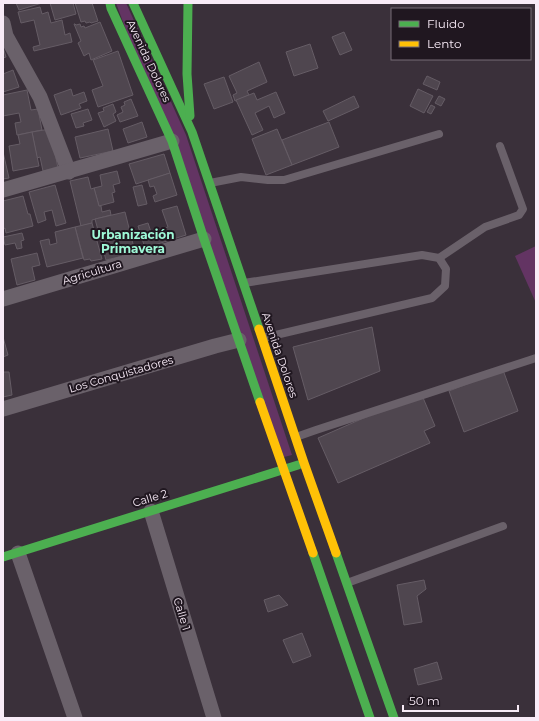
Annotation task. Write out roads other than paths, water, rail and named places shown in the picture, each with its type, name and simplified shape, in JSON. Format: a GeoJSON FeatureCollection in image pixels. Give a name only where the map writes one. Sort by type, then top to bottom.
{"type":"FeatureCollection","features":[{"type":"Feature","properties":{"kind":"main road","name":"Avenida Dolores"},"geometry":{"type":"LineString","coordinates":[[110,3],[172,141],[204,239],[370,718]]}},
{"type":"Feature","properties":{"kind":"main road","name":"Avenida Dolores"},"geometry":{"type":"LineString","coordinates":[[133,3],[192,132],[304,464],[394,718]]}},
{"type":"Feature","properties":{"kind":"main road"},"geometry":{"type":"LineString","coordinates":[[188,3],[188,98],[192,132]]}},
{"type":"Feature","properties":{"kind":"main road","name":"Calle 2"},"geometry":{"type":"LineString","coordinates":[[3,557],[304,464]]}},
{"type":"Feature","properties":{"kind":"street"},"geometry":{"type":"LineString","coordinates":[[3,23],[6,36],[40,97],[69,172]]}},
{"type":"Feature","properties":{"kind":"street"},"geometry":{"type":"LineString","coordinates":[[3,190],[172,141]]}},
{"type":"Feature","properties":{"kind":"street","name":"Agricultura"},"geometry":{"type":"LineString","coordinates":[[3,299],[204,239]]}},
{"type":"Feature","properties":{"kind":"street","name":"Los Conquistadores"},"geometry":{"type":"LineString","coordinates":[[3,409],[239,340]]}},
{"type":"Feature","properties":{"kind":"street","name":"Calle 1"},"geometry":{"type":"LineString","coordinates":[[151,511],[214,718]]}},
{"type":"Feature","properties":{"kind":"street"},"geometry":{"type":"LineString","coordinates":[[18,553],[75,718]]}},
{"type":"Feature","properties":{"kind":"lane"},"geometry":{"type":"LineString","coordinates":[[209,183],[241,177],[284,180],[439,134]]}},
{"type":"Feature","properties":{"kind":"lane"},"geometry":{"type":"LineString","coordinates":[[243,283],[422,255],[439,258],[485,227],[518,215],[523,209],[500,146]]}},
{"type":"Feature","properties":{"kind":"lane"},"geometry":{"type":"LineString","coordinates":[[262,338],[432,298],[445,286],[446,269],[439,258]]}},
{"type":"Feature","properties":{"kind":"lane"},"geometry":{"type":"LineString","coordinates":[[295,437],[536,358]]}},
{"type":"Feature","properties":{"kind":"lane"},"geometry":{"type":"LineString","coordinates":[[347,584],[503,526]]}},
{"type":"Feature","properties":{"kind":"district","name":"Urbanización Primavera"},"geometry":{"type":"Point","coordinates":[133,241]}}]}
